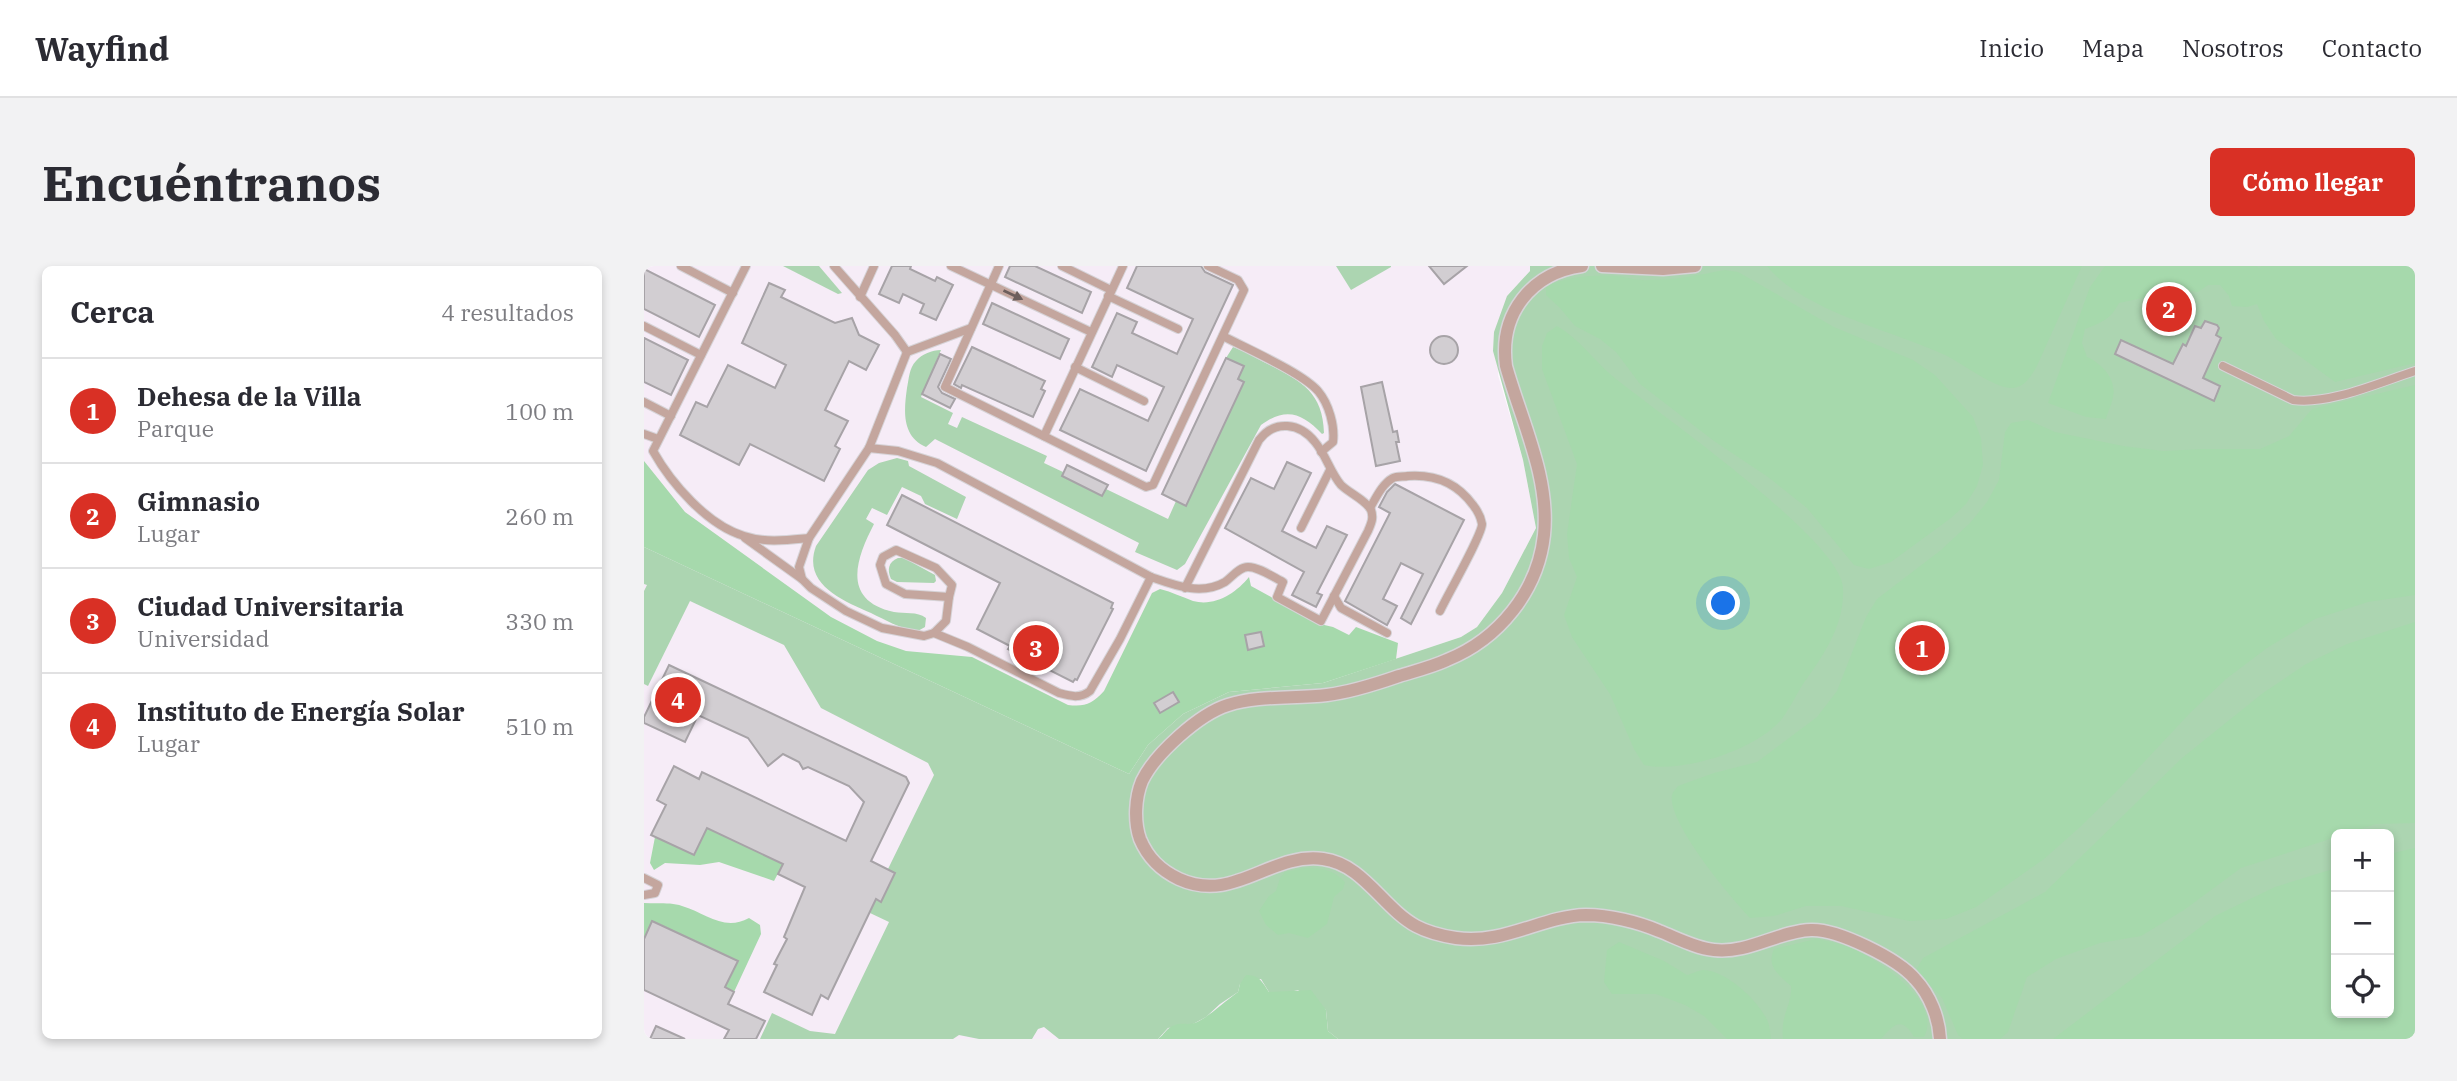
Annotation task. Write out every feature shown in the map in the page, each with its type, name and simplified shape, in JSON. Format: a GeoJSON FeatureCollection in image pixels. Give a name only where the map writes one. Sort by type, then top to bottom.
{"type":"FeatureCollection","features":[{"type":"Feature","properties":{"kind":"street"},"geometry":{"type":"LineString","coordinates":[[1582,266],[1557,272],[1533,285],[1517,304],[1507,327],[1506,366],[1538,466],[1545,520],[1536,572],[1524,596],[1503,622],[1482,640],[1446,661],[1354,691],[1239,702],[1208,715],[1165,750],[1143,780],[1138,796],[1137,818],[1137,830],[1142,844],[1164,871],[1187,883],[1206,887],[1242,881],[1295,859],[1333,861],[1362,879],[1417,927],[1459,939],[1484,940],[1585,915],[1602,916],[1652,928],[1697,947],[1712,950],[1728,951],[1811,930],[1830,932],[1881,954],[1915,977],[1933,1005],[1940,1028],[1940,1039]]}},
{"type":"Feature","properties":{"kind":"street"},"geometry":{"type":"LineString","coordinates":[[1602,266],[1663,269],[1695,266]]}},
{"type":"Feature","properties":{"kind":"lane"},"geometry":{"type":"LineString","coordinates":[[681,266],[733,293]]}},
{"type":"Feature","properties":{"kind":"lane"},"geometry":{"type":"LineString","coordinates":[[746,266],[653,451],[683,494],[698,508],[742,536],[846,611],[882,628],[924,636],[934,633],[946,621],[952,585],[936,569],[896,550],[884,557],[880,565],[886,584],[905,594],[948,597]]}},
{"type":"Feature","properties":{"kind":"lane"},"geometry":{"type":"LineString","coordinates":[[834,266],[907,352]]}},
{"type":"Feature","properties":{"kind":"lane"},"geometry":{"type":"LineString","coordinates":[[860,296],[874,266]]}},
{"type":"Feature","properties":{"kind":"lane"},"geometry":{"type":"LineString","coordinates":[[951,266],[1091,332]]}},
{"type":"Feature","properties":{"kind":"lane"},"geometry":{"type":"LineString","coordinates":[[999,266],[945,387],[1146,487],[1153,485],[1244,290],[1238,280],[1208,266]]}},
{"type":"Feature","properties":{"kind":"lane"},"geometry":{"type":"LineString","coordinates":[[1062,266],[1178,329]]}},
{"type":"Feature","properties":{"kind":"lane"},"geometry":{"type":"LineString","coordinates":[[1044,436],[1123,266]]}},
{"type":"Feature","properties":{"kind":"lane"},"geometry":{"type":"LineString","coordinates":[[644,326],[701,355]]}},
{"type":"Feature","properties":{"kind":"lane"},"geometry":{"type":"LineString","coordinates":[[802,579],[800,567],[809,538],[869,448],[907,352],[971,328]]}},
{"type":"Feature","properties":{"kind":"lane"},"geometry":{"type":"LineString","coordinates":[[1223,336],[1299,377],[1318,391],[1335,430],[1333,443],[1321,453]]}},
{"type":"Feature","properties":{"kind":"lane"},"geometry":{"type":"LineString","coordinates":[[2222,366],[2293,400],[2314,401],[2415,371]]}},
{"type":"Feature","properties":{"kind":"lane"},"geometry":{"type":"LineString","coordinates":[[1075,367],[1144,401]]}},
{"type":"Feature","properties":{"kind":"lane"},"geometry":{"type":"LineString","coordinates":[[644,402],[671,416]]}},
{"type":"Feature","properties":{"kind":"lane"},"geometry":{"type":"LineString","coordinates":[[869,448],[898,451],[937,463],[1151,577],[1185,588],[1202,589],[1222,583],[1242,568],[1249,567],[1283,582],[1277,597],[1321,621],[1368,531],[1373,518],[1370,508],[1340,483],[1314,441],[1295,427],[1273,427],[1259,440],[1185,588]]}},
{"type":"Feature","properties":{"kind":"lane"},"geometry":{"type":"LineString","coordinates":[[644,434],[657,439]]}},
{"type":"Feature","properties":{"kind":"lane"},"geometry":{"type":"LineString","coordinates":[[1301,528],[1330,470]]}},
{"type":"Feature","properties":{"kind":"lane"},"geometry":{"type":"LineString","coordinates":[[1370,508],[1382,488],[1393,478],[1418,476],[1443,479],[1462,491],[1477,511],[1482,525],[1476,543],[1440,611]]}},
{"type":"Feature","properties":{"kind":"lane"},"geometry":{"type":"LineString","coordinates":[[742,536],[787,541],[809,538]]}},
{"type":"Feature","properties":{"kind":"lane"},"geometry":{"type":"LineString","coordinates":[[934,633],[1059,693],[1084,695],[1090,691],[1120,639],[1151,577]]}},
{"type":"Feature","properties":{"kind":"lane"},"geometry":{"type":"LineString","coordinates":[[1334,596],[1341,608],[1387,633]]}},
{"type":"Feature","properties":{"kind":"lane"},"geometry":{"type":"LineString","coordinates":[[644,878],[655,882],[657,889],[652,895],[644,895]]}},
{"type":"Feature","properties":{"kind":"shaded area"},"geometry":{"type":"Polygon","coordinates":[[[644,266],[1530,266],[1530,271],[1507,296],[1498,375],[1523,460],[1536,528],[1502,593],[1477,627],[1461,637],[1323,683],[1933,1039],[644,1039],[644,266]]]}},
{"type":"Feature","properties":{"kind":"green space"},"geometry":{"type":"Polygon","coordinates":[[[783,266],[819,266],[842,293],[838,294],[783,266]]]}},
{"type":"Feature","properties":{"kind":"green space"},"geometry":{"type":"Polygon","coordinates":[[[1336,266],[1391,266],[1391,267],[1351,290],[1336,266]]]}},
{"type":"Feature","properties":{"kind":"green space"},"geometry":{"type":"Polygon","coordinates":[[[1530,266],[2415,266],[2415,1039],[1338,1039],[1328,1031],[1326,1010],[1298,990],[1286,993],[1269,992],[1261,979],[1240,984],[1238,992],[1206,1017],[1193,1024],[1168,1028],[1158,1039],[1059,1039],[1044,1027],[1038,1029],[1032,1039],[979,1039],[959,1035],[953,1039],[760,1039],[772,1013],[810,1031],[835,1034],[889,922],[870,913],[876,899],[880,902],[894,873],[888,869],[934,775],[928,763],[821,708],[784,645],[690,601],[648,686],[644,684],[644,591],[647,585],[644,584],[644,547],[1129,774],[1148,745],[1183,714],[1229,692],[1323,683],[1461,637],[1477,627],[1502,593],[1536,528],[1523,460],[1493,351],[1494,332],[1507,296],[1530,271],[1530,266]]]}},
{"type":"Feature","properties":{"kind":"green space"},"geometry":{"type":"Polygon","coordinates":[[[1767,266],[2082,266],[2036,368],[2024,384],[2013,388],[1988,380],[1924,346],[1825,308],[1802,296],[1767,266]]]}},
{"type":"Feature","properties":{"kind":"green space"},"geometry":{"type":"Polygon","coordinates":[[[2105,266],[2415,266],[2415,363],[2335,382],[2276,339],[2257,304],[2247,307],[2232,306],[2229,296],[2220,285],[2208,285],[2198,292],[2167,288],[2152,296],[2119,303],[2105,320],[2085,329],[2082,343],[2087,357],[2107,372],[2114,390],[2106,419],[2086,417],[2048,403],[2090,287],[2105,266]]]}},
{"type":"Feature","properties":{"kind":"green space"},"geometry":{"type":"Polygon","coordinates":[[[1725,270],[1738,272],[1834,327],[1913,360],[1935,375],[1973,417],[1981,438],[1983,465],[1977,486],[1966,504],[1891,562],[1869,569],[1854,565],[1807,508],[1640,384],[1616,352],[1600,339],[1575,326],[1546,295],[1546,286],[1580,277],[1607,275],[1658,280],[1725,270]]]}},
{"type":"Feature","properties":{"kind":"green space"},"geometry":{"type":"Polygon","coordinates":[[[1557,326],[1573,337],[1616,379],[1782,510],[1813,540],[1835,567],[1843,588],[1843,602],[1825,651],[1784,716],[1758,739],[1740,748],[1679,766],[1644,765],[1634,749],[1610,694],[1572,637],[1564,615],[1577,577],[1569,558],[1567,534],[1577,464],[1542,369],[1542,346],[1547,333],[1557,326]]]}},
{"type":"Feature","properties":{"kind":"green space"},"geometry":{"type":"Polygon","coordinates":[[[1233,347],[1300,382],[1315,398],[1323,419],[1324,433],[1301,417],[1286,414],[1261,425],[1185,564],[1177,570],[1135,552],[1139,543],[935,439],[926,447],[912,436],[906,422],[906,396],[912,367],[924,354],[941,350],[921,397],[953,413],[948,424],[957,428],[962,417],[1047,456],[1044,463],[1063,472],[1062,476],[1102,496],[1106,489],[1168,519],[1176,501],[1186,506],[1244,382],[1238,379],[1244,366],[1226,358],[1233,347]]]}},
{"type":"Feature","properties":{"kind":"green space"},"geometry":{"type":"Polygon","coordinates":[[[2415,385],[2415,595],[2368,602],[2315,619],[2267,648],[2226,679],[2191,712],[2080,827],[2044,859],[1976,907],[1946,919],[1909,921],[1841,906],[1806,906],[1774,916],[1750,918],[1689,841],[1673,807],[1672,795],[1678,786],[1757,762],[1817,717],[1837,691],[1866,617],[1877,599],[1941,550],[1970,523],[1987,502],[1999,480],[2005,432],[2011,423],[2028,420],[2055,432],[2163,451],[2260,449],[2289,436],[2312,409],[2415,385]]]}},
{"type":"Feature","properties":{"kind":"green space"},"geometry":{"type":"Polygon","coordinates":[[[897,458],[908,461],[909,466],[966,497],[957,519],[925,504],[921,496],[902,487],[887,515],[872,508],[866,519],[874,524],[858,564],[860,588],[866,598],[877,606],[894,612],[919,614],[926,618],[925,627],[916,632],[893,624],[827,589],[815,571],[813,559],[816,546],[868,470],[879,463],[897,458]]]}},
{"type":"Feature","properties":{"kind":"green space"},"geometry":{"type":"Polygon","coordinates":[[[644,461],[685,512],[831,617],[877,641],[906,651],[972,657],[1068,705],[1088,704],[1104,691],[1152,593],[1160,589],[1193,601],[1209,602],[1231,593],[1249,577],[1251,586],[1320,624],[1349,635],[1356,627],[1398,643],[1396,659],[1323,683],[1229,692],[1183,714],[1148,745],[1129,774],[644,547],[644,461]]]}},
{"type":"Feature","properties":{"kind":"green space"},"geometry":{"type":"Polygon","coordinates":[[[898,558],[904,558],[935,575],[936,581],[897,582],[891,579],[889,567],[898,558]]]}},
{"type":"Feature","properties":{"kind":"green space"},"geometry":{"type":"Polygon","coordinates":[[[2415,622],[2415,823],[2376,824],[2360,829],[2331,829],[2331,839],[2241,868],[2184,910],[2141,936],[2100,943],[2056,959],[2027,977],[2008,1032],[2000,1039],[1963,1039],[1958,1035],[1942,998],[1916,970],[1923,958],[2045,892],[2182,758],[2263,693],[2306,664],[2347,644],[2415,622]]]}},
{"type":"Feature","properties":{"kind":"green space"},"geometry":{"type":"Polygon","coordinates":[[[707,828],[783,864],[774,881],[719,862],[700,865],[665,863],[654,870],[650,863],[655,837],[695,854],[707,828]]]}},
{"type":"Feature","properties":{"kind":"green space"},"geometry":{"type":"Polygon","coordinates":[[[2415,848],[2415,1039],[2053,1039],[2215,916],[2275,887],[2331,870],[2331,1018],[2394,1018],[2394,853],[2415,848]]]}},
{"type":"Feature","properties":{"kind":"green space"},"geometry":{"type":"Polygon","coordinates":[[[1305,868],[1322,869],[1336,874],[1345,882],[1343,889],[1334,897],[1327,924],[1308,938],[1289,933],[1278,935],[1266,925],[1259,911],[1276,891],[1285,872],[1305,868]]]}},
{"type":"Feature","properties":{"kind":"green space"},"geometry":{"type":"Polygon","coordinates":[[[644,903],[678,905],[723,922],[740,922],[749,918],[760,925],[761,934],[734,992],[725,987],[738,961],[653,921],[644,939],[644,903]]]}},
{"type":"Feature","properties":{"kind":"green space"},"geometry":{"type":"Polygon","coordinates":[[[1816,939],[1854,949],[1906,984],[1925,1010],[1927,1024],[1924,1037],[1914,1037],[1906,1026],[1898,1024],[1881,1039],[1783,1039],[1783,1023],[1791,986],[1773,966],[1772,955],[1774,949],[1816,939]]]}},
{"type":"Feature","properties":{"kind":"green space"},"geometry":{"type":"Polygon","coordinates":[[[1619,942],[1664,961],[1687,975],[1703,970],[1712,971],[1732,981],[1758,1005],[1769,1024],[1771,1039],[1727,1039],[1704,1016],[1656,994],[1612,994],[1604,982],[1607,950],[1619,942]]]}},
{"type":"Feature","properties":{"kind":"green space"},"geometry":{"type":"Polygon","coordinates":[[[1246,975],[1263,982],[1269,992],[1311,990],[1326,1010],[1328,1031],[1338,1039],[1158,1039],[1172,1026],[1194,1023],[1207,1016],[1238,992],[1246,975]]]}},
{"type":"Feature","properties":{"kind":"building"},"geometry":{"type":"Polygon","coordinates":[[[892,266],[911,266],[910,269],[935,281],[937,277],[953,285],[936,320],[920,313],[924,304],[903,294],[899,303],[879,294],[892,266]]]}},
{"type":"Feature","properties":{"kind":"building"},"geometry":{"type":"Polygon","coordinates":[[[1010,266],[1035,266],[1091,292],[1082,313],[1005,277],[1010,266]]]}},
{"type":"Feature","properties":{"kind":"building"},"geometry":{"type":"Polygon","coordinates":[[[1137,266],[1201,266],[1205,272],[1233,285],[1146,471],[1060,430],[1080,389],[1148,421],[1164,387],[1117,365],[1112,377],[1092,367],[1117,313],[1137,322],[1132,333],[1177,354],[1193,319],[1127,288],[1137,266]]]}},
{"type":"Feature","properties":{"kind":"building"},"geometry":{"type":"Polygon","coordinates":[[[1429,266],[1467,266],[1444,284],[1429,266]]]}},
{"type":"Feature","properties":{"kind":"building"},"geometry":{"type":"Polygon","coordinates":[[[644,269],[715,305],[699,337],[644,309],[644,269]]]}},
{"type":"Feature","properties":{"kind":"building"},"geometry":{"type":"Polygon","coordinates":[[[769,283],[785,290],[781,297],[835,323],[852,318],[859,335],[879,345],[866,370],[849,361],[825,410],[848,421],[835,446],[840,449],[824,481],[750,444],[739,465],[680,435],[696,402],[707,407],[728,365],[775,388],[786,365],[742,343],[769,283]]]}},
{"type":"Feature","properties":{"kind":"building"},"geometry":{"type":"Polygon","coordinates":[[[2168,291],[2182,297],[2169,328],[2156,322],[2168,291]]]}},
{"type":"Feature","properties":{"kind":"building"},"geometry":{"type":"Polygon","coordinates":[[[992,303],[1069,339],[1060,359],[983,324],[992,303]]]}},
{"type":"Feature","properties":{"kind":"building"},"geometry":{"type":"Polygon","coordinates":[[[2205,321],[2217,325],[2219,328],[2216,335],[2221,338],[2203,378],[2220,386],[2214,401],[2115,354],[2121,340],[2173,364],[2183,344],[2186,346],[2195,326],[2201,328],[2205,321]]]}},
{"type":"Feature","properties":{"kind":"building"},"geometry":{"type":"Polygon","coordinates":[[[1444,336],[1454,340],[1458,350],[1454,360],[1444,364],[1434,360],[1430,350],[1434,340],[1444,336]]]}},
{"type":"Feature","properties":{"kind":"building"},"geometry":{"type":"Polygon","coordinates":[[[644,338],[688,360],[671,395],[644,382],[644,338]]]}},
{"type":"Feature","properties":{"kind":"building"},"geometry":{"type":"Polygon","coordinates":[[[972,347],[1045,381],[1041,389],[1045,391],[1033,417],[962,385],[961,388],[954,384],[972,347]]]}},
{"type":"Feature","properties":{"kind":"building"},"geometry":{"type":"Polygon","coordinates":[[[940,354],[951,359],[938,387],[942,393],[955,399],[950,408],[922,394],[940,354]]]}},
{"type":"Feature","properties":{"kind":"building"},"geometry":{"type":"Polygon","coordinates":[[[1226,358],[1244,366],[1238,379],[1244,382],[1186,506],[1162,494],[1226,358]]]}},
{"type":"Feature","properties":{"kind":"building"},"geometry":{"type":"Polygon","coordinates":[[[1382,382],[1393,432],[1397,431],[1400,461],[1376,466],[1361,387],[1382,382]]]}},
{"type":"Feature","properties":{"kind":"building"},"geometry":{"type":"Polygon","coordinates":[[[1287,462],[1311,473],[1282,531],[1316,548],[1327,526],[1347,535],[1317,593],[1322,595],[1316,607],[1292,595],[1304,572],[1225,528],[1251,478],[1274,489],[1287,462]]]}},
{"type":"Feature","properties":{"kind":"building"},"geometry":{"type":"Polygon","coordinates":[[[1067,465],[1108,485],[1102,496],[1062,476],[1067,465]]]}},
{"type":"Feature","properties":{"kind":"building"},"geometry":{"type":"Polygon","coordinates":[[[1395,484],[1464,520],[1411,624],[1401,618],[1423,574],[1401,563],[1383,599],[1397,606],[1387,625],[1345,601],[1390,513],[1379,507],[1395,484]]]}},
{"type":"Feature","properties":{"kind":"building"},"geometry":{"type":"Polygon","coordinates":[[[902,495],[1113,603],[1113,609],[1077,680],[1073,682],[1008,649],[1010,646],[977,629],[1000,583],[887,525],[902,495]]]}},
{"type":"Feature","properties":{"kind":"building"},"geometry":{"type":"Polygon","coordinates":[[[1261,632],[1264,646],[1248,650],[1245,635],[1261,632]]]}},
{"type":"Feature","properties":{"kind":"building"},"geometry":{"type":"Polygon","coordinates":[[[669,665],[906,777],[909,783],[871,861],[895,873],[881,902],[876,899],[828,999],[821,995],[812,1015],[764,992],[777,965],[774,964],[787,939],[784,937],[805,887],[778,874],[783,864],[707,828],[694,855],[651,835],[666,805],[657,800],[674,766],[699,779],[702,772],[846,841],[864,802],[849,786],[808,767],[803,769],[799,762],[783,754],[768,766],[748,738],[698,715],[685,742],[644,723],[644,717],[669,665]]]}},
{"type":"Feature","properties":{"kind":"building"},"geometry":{"type":"Polygon","coordinates":[[[1173,692],[1179,702],[1160,713],[1154,703],[1173,692]]]}},
{"type":"Feature","properties":{"kind":"building"},"geometry":{"type":"Polygon","coordinates":[[[652,921],[738,961],[725,987],[734,992],[728,1004],[765,1021],[756,1039],[724,1039],[729,1030],[644,990],[644,939],[652,921]]]}},
{"type":"Feature","properties":{"kind":"building"},"geometry":{"type":"Polygon","coordinates":[[[656,1026],[685,1039],[650,1039],[656,1026]]]}},
{"type":"Feature","properties":{"kind":"place","name":"Gimnasio"},"geometry":{"type":"Point","coordinates":[2169,309]}},
{"type":"Feature","properties":{"kind":"place","name":"Ciudad Universitaria"},"geometry":{"type":"Point","coordinates":[1036,648]}},
{"type":"Feature","properties":{"kind":"place","name":"Dehesa de la Villa"},"geometry":{"type":"Point","coordinates":[1922,648]}},
{"type":"Feature","properties":{"kind":"place","name":"Instituto de Energía Solar"},"geometry":{"type":"Point","coordinates":[678,700]}}]}
